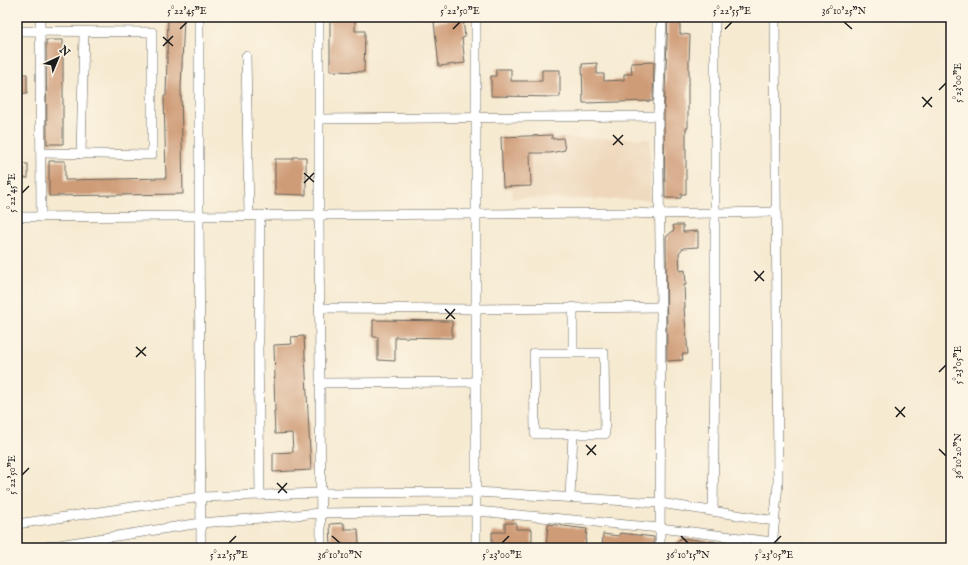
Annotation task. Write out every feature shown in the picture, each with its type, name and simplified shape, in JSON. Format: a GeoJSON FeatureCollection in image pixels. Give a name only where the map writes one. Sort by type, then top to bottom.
{"type":"FeatureCollection","features":[{"type":"Feature","properties":{"kind":"street"},"geometry":{"type":"LineString","coordinates":[[40,17],[41,217]]}},
{"type":"Feature","properties":{"kind":"street"},"geometry":{"type":"LineString","coordinates":[[199,17],[201,548]]}},
{"type":"Feature","properties":{"kind":"street"},"geometry":{"type":"LineString","coordinates":[[319,17],[321,548]]}},
{"type":"Feature","properties":{"kind":"street"},"geometry":{"type":"LineString","coordinates":[[476,17],[476,548]]}},
{"type":"Feature","properties":{"kind":"street"},"geometry":{"type":"LineString","coordinates":[[660,548],[661,307],[658,116],[662,17]]}},
{"type":"Feature","properties":{"kind":"street"},"geometry":{"type":"LineString","coordinates":[[713,511],[715,372],[715,17]]}},
{"type":"Feature","properties":{"kind":"street"},"geometry":{"type":"LineString","coordinates":[[39,548],[201,523],[321,513],[476,511],[660,528],[772,545],[778,484],[775,17]]}},
{"type":"Feature","properties":{"kind":"street"},"geometry":{"type":"LineString","coordinates":[[17,31],[152,32],[152,155],[41,154]]}},
{"type":"Feature","properties":{"kind":"street"},"geometry":{"type":"LineString","coordinates":[[82,154],[84,32]]}},
{"type":"Feature","properties":{"kind":"street"},"geometry":{"type":"LineString","coordinates":[[246,56],[250,216]]}},
{"type":"Feature","properties":{"kind":"street"},"geometry":{"type":"LineString","coordinates":[[319,119],[658,116]]}},
{"type":"Feature","properties":{"kind":"street"},"geometry":{"type":"LineString","coordinates":[[17,217],[660,214],[776,212]]}},
{"type":"Feature","properties":{"kind":"street"},"geometry":{"type":"LineString","coordinates":[[260,215],[258,348],[260,495]]}},
{"type":"Feature","properties":{"kind":"street"},"geometry":{"type":"LineString","coordinates":[[573,307],[573,353]]}},
{"type":"Feature","properties":{"kind":"street"},"geometry":{"type":"LineString","coordinates":[[319,308],[476,309],[661,307]]}},
{"type":"Feature","properties":{"kind":"street"},"geometry":{"type":"LineString","coordinates":[[534,353],[573,353],[604,353],[605,434],[535,434],[534,353]]}},
{"type":"Feature","properties":{"kind":"street"},"geometry":{"type":"LineString","coordinates":[[320,382],[476,382]]}},
{"type":"Feature","properties":{"kind":"street"},"geometry":{"type":"LineString","coordinates":[[570,497],[573,434]]}},
{"type":"Feature","properties":{"kind":"street"},"geometry":{"type":"LineString","coordinates":[[17,524],[201,498],[321,493],[476,492],[660,503],[775,522]]}},
{"type":"Feature","properties":{"kind":"shaded area"},"geometry":{"type":"Polygon","coordinates":[[[503,137],[650,139],[650,200],[512,198],[512,189],[503,189],[503,137]]]}},
{"type":"Feature","properties":{"kind":"building"},"geometry":{"type":"Polygon","coordinates":[[[168,17],[184,17],[181,88],[183,194],[49,196],[49,161],[65,161],[65,180],[166,178],[164,96],[166,96],[168,17]]]}},
{"type":"Feature","properties":{"kind":"building"},"geometry":{"type":"Polygon","coordinates":[[[330,17],[355,17],[355,31],[365,31],[364,72],[330,71],[330,17]]]}},
{"type":"Feature","properties":{"kind":"building"},"geometry":{"type":"Polygon","coordinates":[[[668,17],[680,17],[680,34],[690,35],[688,128],[686,128],[686,194],[681,194],[681,198],[665,198],[664,116],[668,17]]]}},
{"type":"Feature","properties":{"kind":"building"},"geometry":{"type":"Polygon","coordinates":[[[463,19],[465,37],[462,38],[465,63],[439,66],[434,22],[463,19]]]}},
{"type":"Feature","properties":{"kind":"building"},"geometry":{"type":"Polygon","coordinates":[[[46,40],[63,40],[63,144],[47,144],[46,40]]]}},
{"type":"Feature","properties":{"kind":"building"},"geometry":{"type":"Polygon","coordinates":[[[654,62],[653,101],[583,103],[582,64],[597,63],[597,74],[604,74],[604,81],[624,80],[624,74],[632,74],[631,63],[654,62]]]}},
{"type":"Feature","properties":{"kind":"building"},"geometry":{"type":"Polygon","coordinates":[[[496,69],[511,69],[511,81],[542,81],[542,70],[560,70],[560,97],[491,96],[491,76],[496,76],[496,69]]]}},
{"type":"Feature","properties":{"kind":"building"},"geometry":{"type":"Polygon","coordinates":[[[17,74],[27,74],[27,93],[17,94],[17,74]]]}},
{"type":"Feature","properties":{"kind":"building"},"geometry":{"type":"Polygon","coordinates":[[[552,135],[552,139],[563,138],[565,150],[550,153],[530,153],[531,186],[503,187],[501,137],[552,135]]]}},
{"type":"Feature","properties":{"kind":"building"},"geometry":{"type":"Polygon","coordinates":[[[293,157],[306,157],[306,195],[275,194],[275,159],[293,159],[293,157]]]}},
{"type":"Feature","properties":{"kind":"building"},"geometry":{"type":"Polygon","coordinates":[[[17,164],[28,164],[28,178],[17,178],[17,164]]]}},
{"type":"Feature","properties":{"kind":"building"},"geometry":{"type":"Polygon","coordinates":[[[673,225],[683,225],[683,232],[698,231],[698,247],[683,248],[679,253],[680,271],[685,270],[686,285],[684,285],[684,308],[688,354],[682,354],[683,360],[667,361],[666,237],[674,230],[673,225]]]}},
{"type":"Feature","properties":{"kind":"building"},"geometry":{"type":"Polygon","coordinates":[[[373,320],[452,321],[452,338],[395,337],[395,361],[378,360],[378,337],[373,337],[373,320]]]}},
{"type":"Feature","properties":{"kind":"building"},"geometry":{"type":"Polygon","coordinates":[[[304,336],[311,470],[273,472],[273,453],[293,452],[292,433],[275,434],[274,345],[292,344],[291,337],[304,336]]]}},
{"type":"Feature","properties":{"kind":"building"},"geometry":{"type":"Polygon","coordinates":[[[344,523],[344,529],[358,529],[359,544],[357,544],[357,548],[331,548],[330,524],[344,523]]]}},
{"type":"Feature","properties":{"kind":"building"},"geometry":{"type":"Polygon","coordinates":[[[505,523],[516,523],[516,529],[532,529],[532,548],[492,548],[492,532],[505,532],[505,523]]]}},
{"type":"Feature","properties":{"kind":"building"},"geometry":{"type":"Polygon","coordinates":[[[548,524],[587,529],[585,548],[546,548],[548,524]]]}},
{"type":"Feature","properties":{"kind":"building"},"geometry":{"type":"Polygon","coordinates":[[[620,533],[654,537],[654,548],[602,548],[603,534],[619,536],[620,533]]]}},
{"type":"Feature","properties":{"kind":"building"},"geometry":{"type":"Polygon","coordinates":[[[681,538],[716,542],[716,548],[670,548],[681,538]]]}}]}
